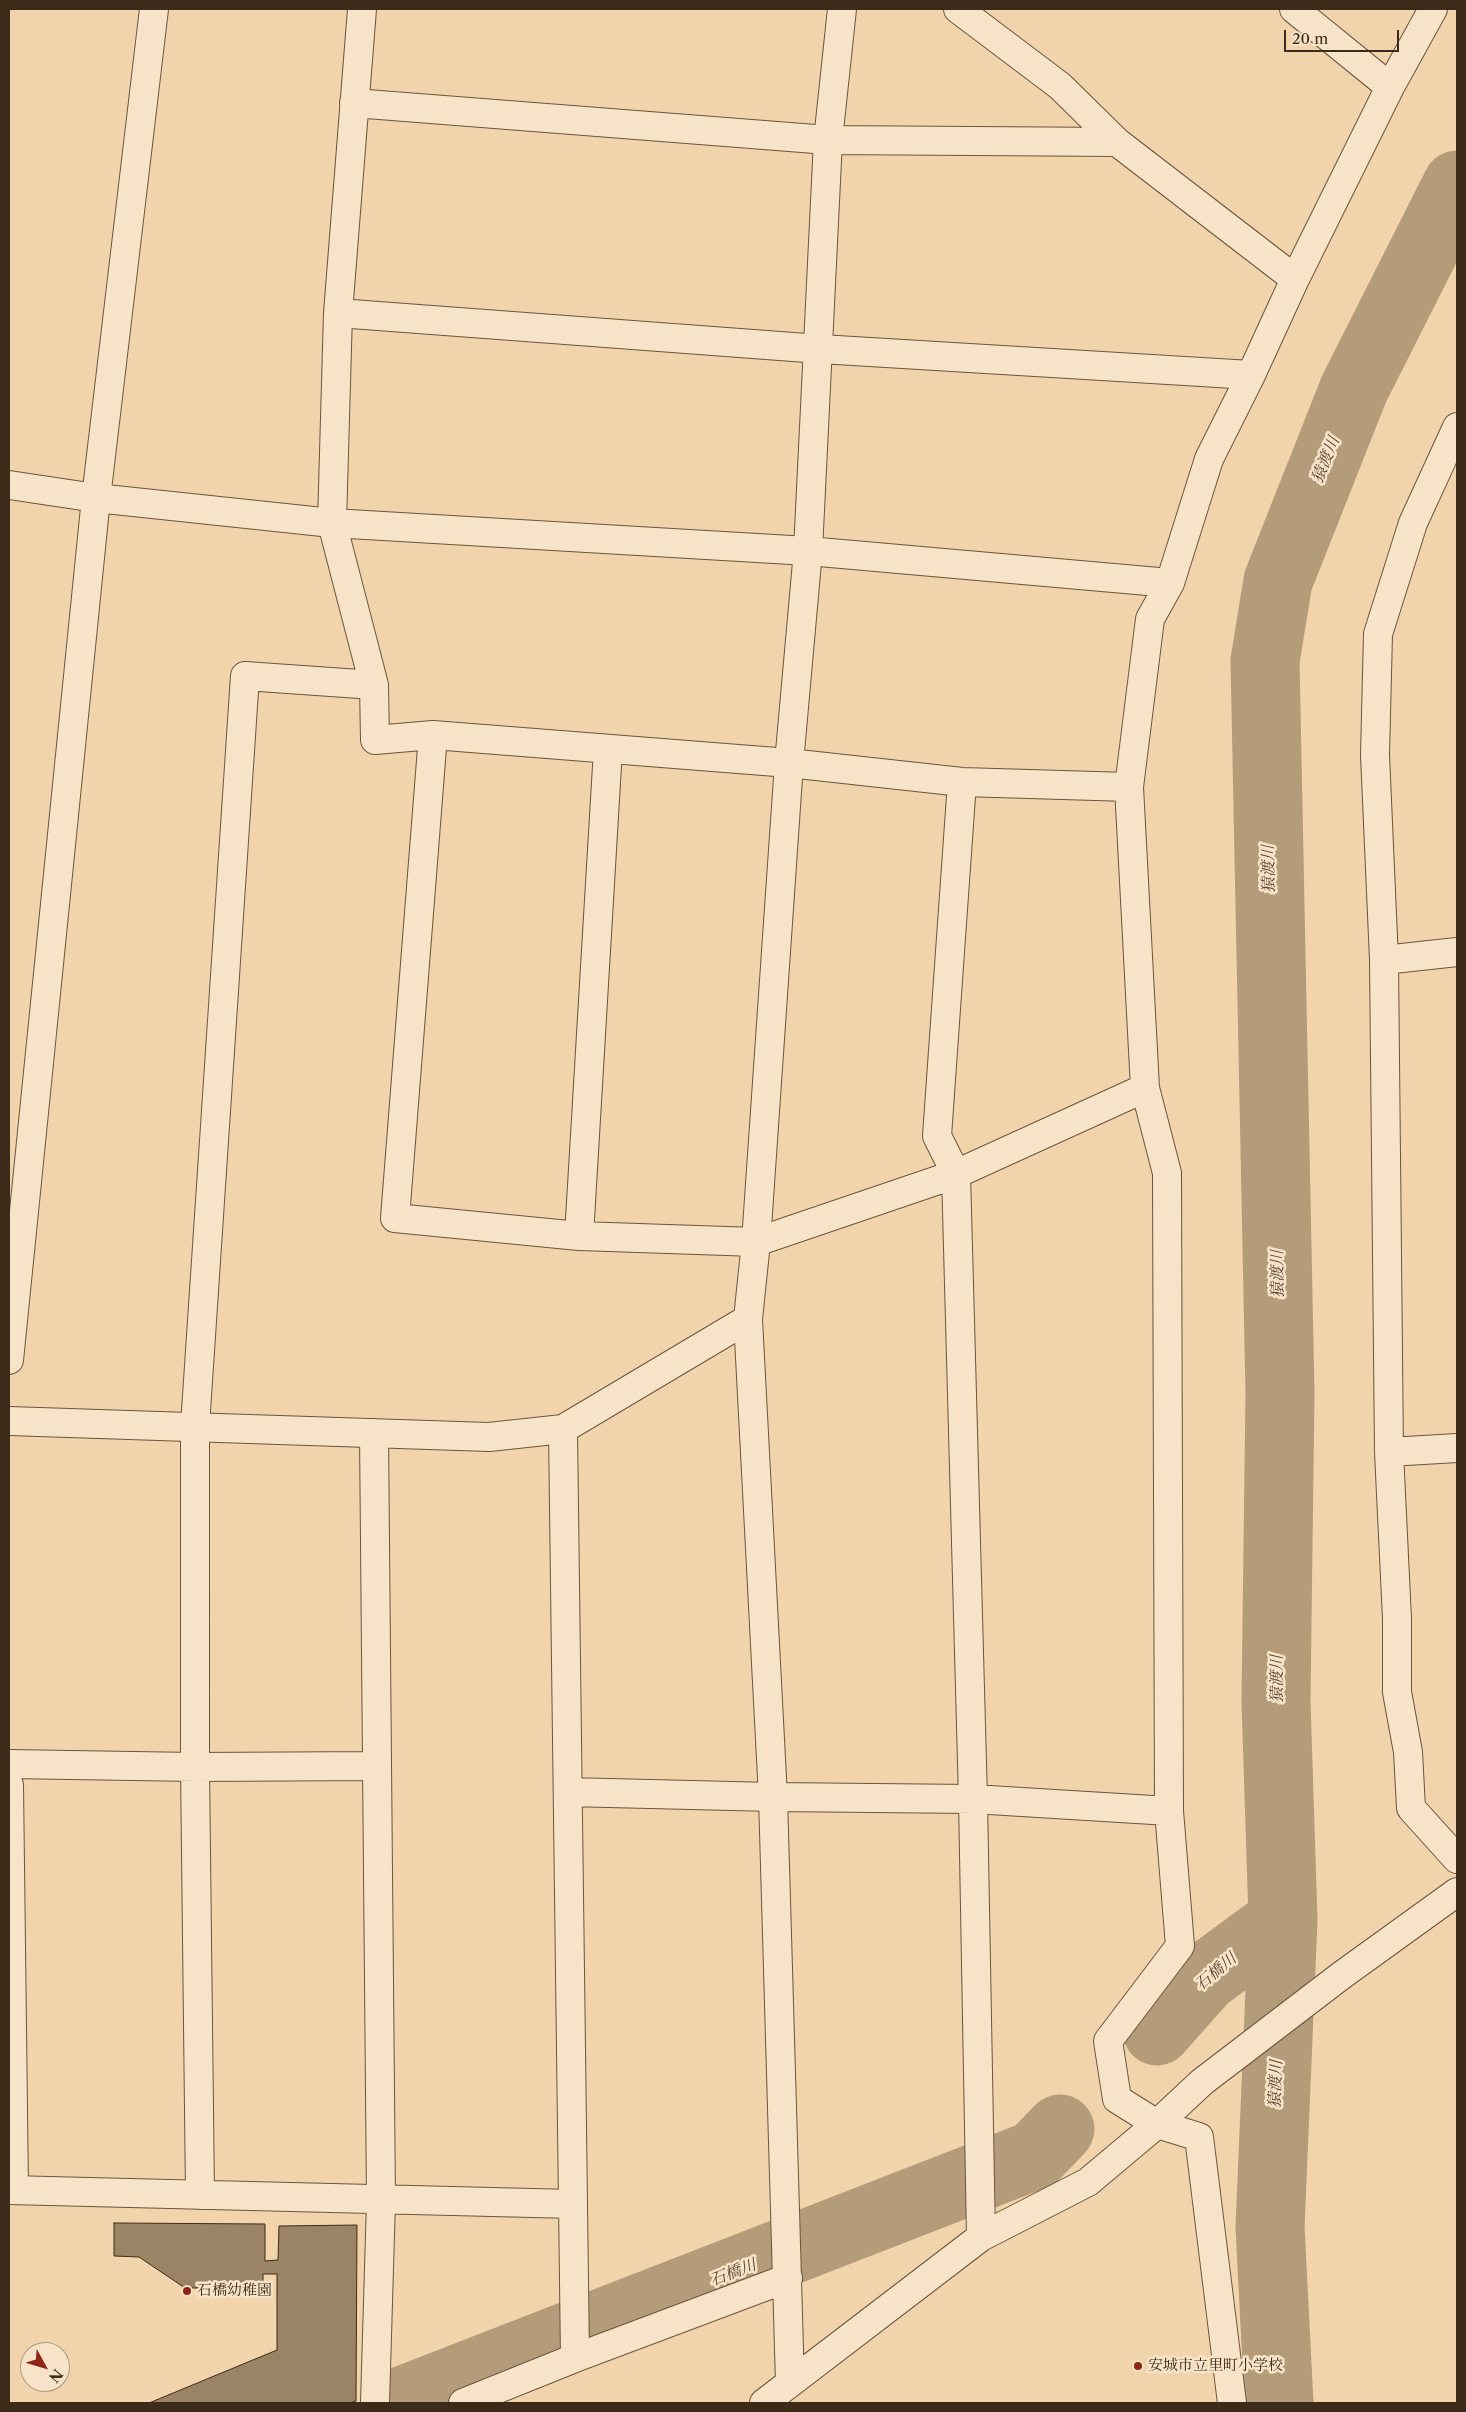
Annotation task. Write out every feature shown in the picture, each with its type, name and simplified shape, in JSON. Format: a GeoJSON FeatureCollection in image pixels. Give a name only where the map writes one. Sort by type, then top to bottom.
{"type":"FeatureCollection","features":[{"type":"Feature","properties":{"kind":"street"},"geometry":{"type":"LineString","coordinates":[[9,1360],[96,498],[154,9]]}},
{"type":"Feature","properties":{"kind":"street"},"geometry":{"type":"LineString","coordinates":[[362,9],[338,312],[332,523],[374,685],[375,740],[433,736],[789,763],[962,782],[1129,787]]}},
{"type":"Feature","properties":{"kind":"street"},"geometry":{"type":"LineString","coordinates":[[790,2383],[773,1798],[748,1319],[756,1242],[789,763],[808,551],[820,349],[828,140],[842,9]]}},
{"type":"Feature","properties":{"kind":"street"},"geometry":{"type":"LineString","coordinates":[[958,9],[1060,86],[1117,142],[1295,279]]}},
{"type":"Feature","properties":{"kind":"street"},"geometry":{"type":"LineString","coordinates":[[1294,9],[1390,86]]}},
{"type":"Feature","properties":{"kind":"street"},"geometry":{"type":"LineString","coordinates":[[1232,2403],[1200,2137],[1157,2124],[1117,2099],[1108,2041],[1180,1946],[1169,1812],[1166,1173],[1145,1088],[1129,787],[1150,619],[1170,583],[1209,459],[1252,375],[1295,279],[1390,86],[1433,9]]}},
{"type":"Feature","properties":{"kind":"street"},"geometry":{"type":"LineString","coordinates":[[354,103],[828,140],[1117,142]]}},
{"type":"Feature","properties":{"kind":"street"},"geometry":{"type":"LineString","coordinates":[[338,312],[820,349],[1252,375]]}},
{"type":"Feature","properties":{"kind":"street"},"geometry":{"type":"LineString","coordinates":[[1457,428],[1413,524],[1378,634],[1375,755],[1384,960],[1389,1452],[1397,1619],[1397,1692],[1408,1752],[1411,1808],[1457,1859]]}},
{"type":"Feature","properties":{"kind":"street"},"geometry":{"type":"LineString","coordinates":[[9,485],[96,498],[332,523],[808,551],[1170,583]]}},
{"type":"Feature","properties":{"kind":"street"},"geometry":{"type":"LineString","coordinates":[[200,2195],[195,1768],[195,1426],[245,676],[374,685]]}},
{"type":"Feature","properties":{"kind":"street"},"geometry":{"type":"LineString","coordinates":[[433,736],[395,1218],[579,1236],[756,1242],[956,1174],[1145,1088]]}},
{"type":"Feature","properties":{"kind":"street"},"geometry":{"type":"LineString","coordinates":[[579,1236],[608,749]]}},
{"type":"Feature","properties":{"kind":"street"},"geometry":{"type":"LineString","coordinates":[[962,782],[937,1136],[956,1174],[973,1799],[978,2160],[981,2237]]}},
{"type":"Feature","properties":{"kind":"street"},"geometry":{"type":"LineString","coordinates":[[1384,960],[1457,952]]}},
{"type":"Feature","properties":{"kind":"street"},"geometry":{"type":"LineString","coordinates":[[9,1421],[489,1437],[564,1429],[748,1319]]}},
{"type":"Feature","properties":{"kind":"street"},"geometry":{"type":"LineString","coordinates":[[564,1429],[575,2356]]}},
{"type":"Feature","properties":{"kind":"street"},"geometry":{"type":"LineString","coordinates":[[374,1433],[381,2201],[375,2397]]}},
{"type":"Feature","properties":{"kind":"street"},"geometry":{"type":"LineString","coordinates":[[1389,1452],[1457,1448]]}},
{"type":"Feature","properties":{"kind":"street"},"geometry":{"type":"LineString","coordinates":[[9,1764],[195,1768],[377,1766]]}},
{"type":"Feature","properties":{"kind":"street"},"geometry":{"type":"LineString","coordinates":[[9,1785],[12,2190],[381,2201],[573,2204]]}},
{"type":"Feature","properties":{"kind":"street"},"geometry":{"type":"LineString","coordinates":[[568,1792],[773,1798],[973,1799],[1169,1812]]}},
{"type":"Feature","properties":{"kind":"street"},"geometry":{"type":"LineString","coordinates":[[764,2403],[981,2237],[1088,2182],[1157,2124],[1202,2082],[1342,1974],[1457,1892]]}},
{"type":"Feature","properties":{"kind":"street"},"geometry":{"type":"LineString","coordinates":[[463,2403],[575,2356],[788,2273]]}},
{"type":"Feature","properties":{"kind":"building"},"geometry":{"type":"Polygon","coordinates":[[[114,2223],[265,2224],[265,2261],[278,2260],[279,2226],[357,2225],[356,2401],[350,2403],[149,2403],[277,2350],[277,2274],[263,2274],[263,2288],[185,2288],[139,2257],[114,2256],[114,2223]]]}},
{"type":"Feature","properties":{"kind":"waterway","name":"猿渡川"},"geometry":{"type":"LineString","coordinates":[[1279,2403],[1270,2227],[1283,1920],[1276,1701],[1280,1393],[1265,661],[1278,581],[1354,389],[1457,185]]}},
{"type":"Feature","properties":{"kind":"waterway","name":"石橋川"},"geometry":{"type":"LineString","coordinates":[[1157,2031],[1204,1978],[1283,1920]]}},
{"type":"Feature","properties":{"kind":"waterway","name":"石橋川"},"geometry":{"type":"LineString","coordinates":[[397,2403],[1035,2155],[1060,2129]]}},
{"type":"Feature","properties":{"kind":"place","name":"石橋幼稚園"},"geometry":{"type":"Point","coordinates":[187,2291]}},
{"type":"Feature","properties":{"kind":"place","name":"安城市立里町小学校"},"geometry":{"type":"Point","coordinates":[1138,2366]}}]}
